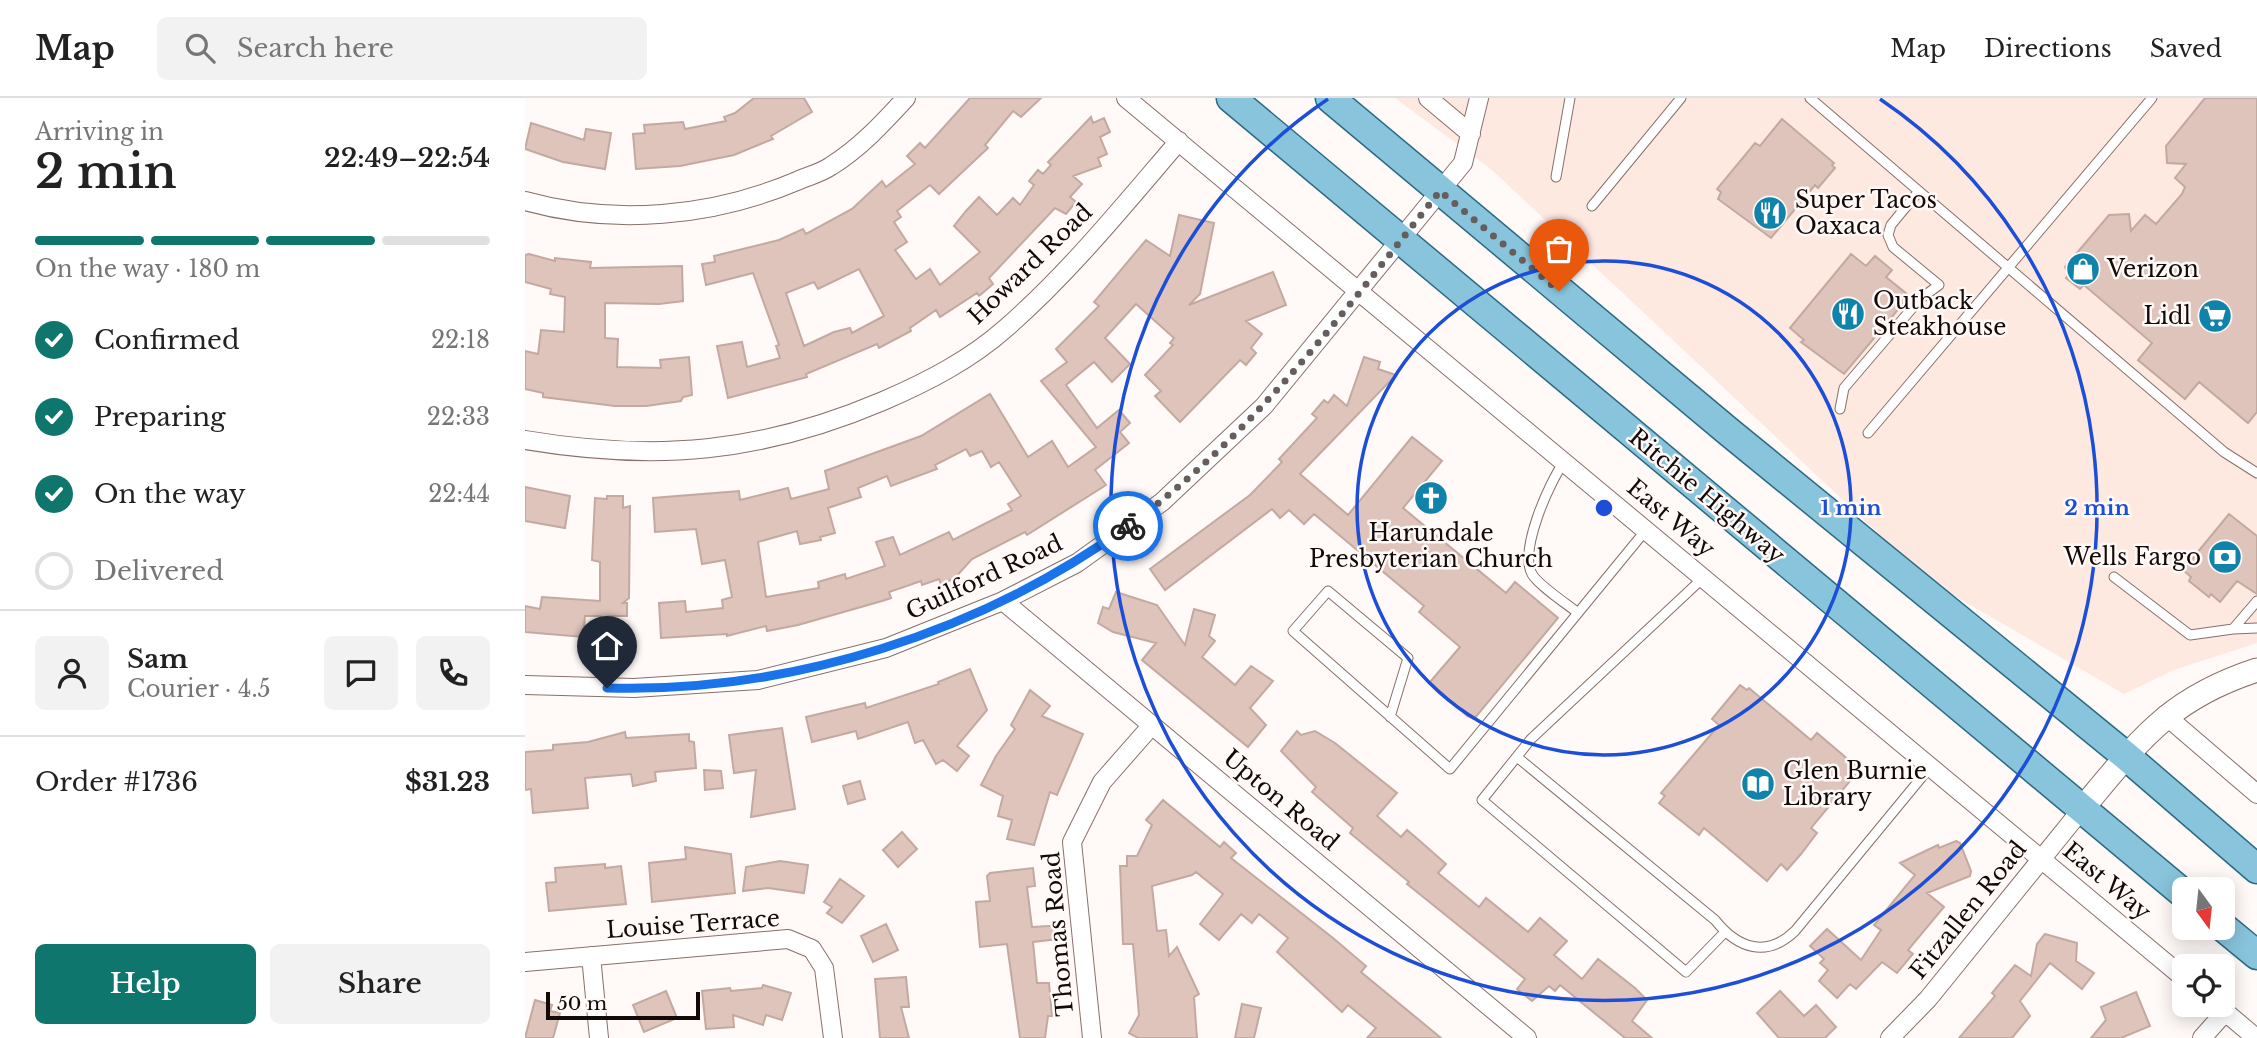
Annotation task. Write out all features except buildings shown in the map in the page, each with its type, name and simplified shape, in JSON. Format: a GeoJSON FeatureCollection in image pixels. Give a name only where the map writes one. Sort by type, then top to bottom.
{"type":"FeatureCollection","features":[{"type":"Feature","properties":{"kind":"main road","name":"Ritchie Highway"},"geometry":{"type":"LineString","coordinates":[[1231,98],[2172,884]]}},
{"type":"Feature","properties":{"kind":"main road"},"geometry":{"type":"LineString","coordinates":[[1330,98],[1729,432],[2126,756],[2257,869]]}},
{"type":"Feature","properties":{"kind":"main road"},"geometry":{"type":"LineString","coordinates":[[2235,936],[2257,955]]}},
{"type":"Feature","properties":{"kind":"street"},"geometry":{"type":"LineString","coordinates":[[525,201],[610,216],[711,209],[779,189],[830,167],[879,129],[905,98]]}},
{"type":"Feature","properties":{"kind":"street","name":"East Way"},"geometry":{"type":"LineString","coordinates":[[1126,98],[2172,968]]}},
{"type":"Feature","properties":{"kind":"street"},"geometry":{"type":"LineString","coordinates":[[1428,98],[1471,134]]}},
{"type":"Feature","properties":{"kind":"street","name":"Guilford Road"},"geometry":{"type":"LineString","coordinates":[[525,685],[635,688],[758,680],[886,648],[1003,601],[1077,563],[1162,502],[1264,406],[1464,163],[1479,98]]}},
{"type":"Feature","properties":{"kind":"street","name":"Howard Road"},"geometry":{"type":"LineString","coordinates":[[525,440],[566,447],[660,453],[735,447],[827,425],[932,380],[1005,330],[1085,250],[1179,141]]}},
{"type":"Feature","properties":{"kind":"street","name":"Upton Road"},"geometry":{"type":"LineString","coordinates":[[1003,601],[1527,1038]]}},
{"type":"Feature","properties":{"kind":"street"},"geometry":{"type":"LineString","coordinates":[[2082,809],[2165,715],[2193,696],[2257,670]]}},
{"type":"Feature","properties":{"kind":"street"},"geometry":{"type":"LineString","coordinates":[[2165,715],[2257,794]]}},
{"type":"Feature","properties":{"kind":"street","name":"Thomas Road"},"geometry":{"type":"LineString","coordinates":[[1092,1038],[1072,842],[1102,782],[1151,724]]}},
{"type":"Feature","properties":{"kind":"street","name":"Fitzallen Road"},"geometry":{"type":"LineString","coordinates":[[1890,1038],[1928,999],[2082,809]]}},
{"type":"Feature","properties":{"kind":"street","name":"Louise Terrace"},"geometry":{"type":"LineString","coordinates":[[525,962],[788,939],[812,949],[824,968],[832,1038]]}},
{"type":"Feature","properties":{"kind":"street"},"geometry":{"type":"LineString","coordinates":[[591,956],[599,1038]]}},
{"type":"Feature","properties":{"kind":"street"},"geometry":{"type":"LineString","coordinates":[[2202,1038],[2215,1017]]}},
{"type":"Feature","properties":{"kind":"street"},"geometry":{"type":"LineString","coordinates":[[2232,1017],[2256,1038]]}},
{"type":"Feature","properties":{"kind":"lane"},"geometry":{"type":"LineString","coordinates":[[1556,177],[1570,98]]}},
{"type":"Feature","properties":{"kind":"lane"},"geometry":{"type":"LineString","coordinates":[[1592,206],[1681,98]]}},
{"type":"Feature","properties":{"kind":"lane"},"geometry":{"type":"LineString","coordinates":[[1810,98],[2224,452],[2257,473]]}},
{"type":"Feature","properties":{"kind":"lane"},"geometry":{"type":"LineString","coordinates":[[1868,433],[2152,98]]}},
{"type":"Feature","properties":{"kind":"lane"},"geometry":{"type":"LineString","coordinates":[[1840,409],[1844,388],[1920,299],[1939,285],[1893,247],[1888,235],[1891,225],[1919,191]]}},
{"type":"Feature","properties":{"kind":"lane"},"geometry":{"type":"LineString","coordinates":[[1564,461],[1550,482],[1528,553],[1532,575],[1578,613]]}},
{"type":"Feature","properties":{"kind":"lane"},"geometry":{"type":"LineString","coordinates":[[1390,717],[1408,659],[1328,591],[1293,631],[1390,717],[1450,769],[1646,530]]}},
{"type":"Feature","properties":{"kind":"lane"},"geometry":{"type":"LineString","coordinates":[[1704,577],[1531,739],[1482,800],[1686,972],[1725,932]]}},
{"type":"Feature","properties":{"kind":"lane"},"geometry":{"type":"LineString","coordinates":[[2114,577],[2190,635],[2257,628]]}},
{"type":"Feature","properties":{"kind":"lane"},"geometry":{"type":"LineString","coordinates":[[2233,629],[2257,601]]}},
{"type":"Feature","properties":{"kind":"lane"},"geometry":{"type":"LineString","coordinates":[[1517,757],[1742,945],[1781,944],[1931,766]]}},
{"type":"Feature","properties":{"kind":"shaded area"},"geometry":{"type":"Polygon","coordinates":[[[1395,98],[2257,98],[2257,643],[2174,670],[2124,694],[1929,581],[1492,170],[1395,98]]]}},
{"type":"Feature","properties":{"kind":"way so far"},"geometry":{"type":"LineString","coordinates":[[1128,526],[1162,502],[1264,406],[1440,191],[1559,291]]}},
{"type":"Feature","properties":{"kind":"place","name":"Super Tacos Oaxaca"},"geometry":{"type":"Point","coordinates":[1770,213]}},
{"type":"Feature","properties":{"kind":"place","name":"Verizon"},"geometry":{"type":"Point","coordinates":[2083,269]}},
{"type":"Feature","properties":{"kind":"place","name":"Outback Steakhouse"},"geometry":{"type":"Point","coordinates":[1848,314]}},
{"type":"Feature","properties":{"kind":"place","name":"Lidl"},"geometry":{"type":"Point","coordinates":[2215,316]}},
{"type":"Feature","properties":{"kind":"place","name":"Harundale Presbyterian Church"},"geometry":{"type":"Point","coordinates":[1431,498]}},
{"type":"Feature","properties":{"kind":"place","name":"Wells Fargo"},"geometry":{"type":"Point","coordinates":[2225,557]}},
{"type":"Feature","properties":{"kind":"place","name":"Glen Burnie Library"},"geometry":{"type":"Point","coordinates":[1758,784]}},
{"type":"Feature","properties":{"kind":"route"},"geometry":{"type":"LineString","coordinates":[[607,688],[758,680],[886,648],[1003,601],[1077,563],[1128,526]]}}]}
